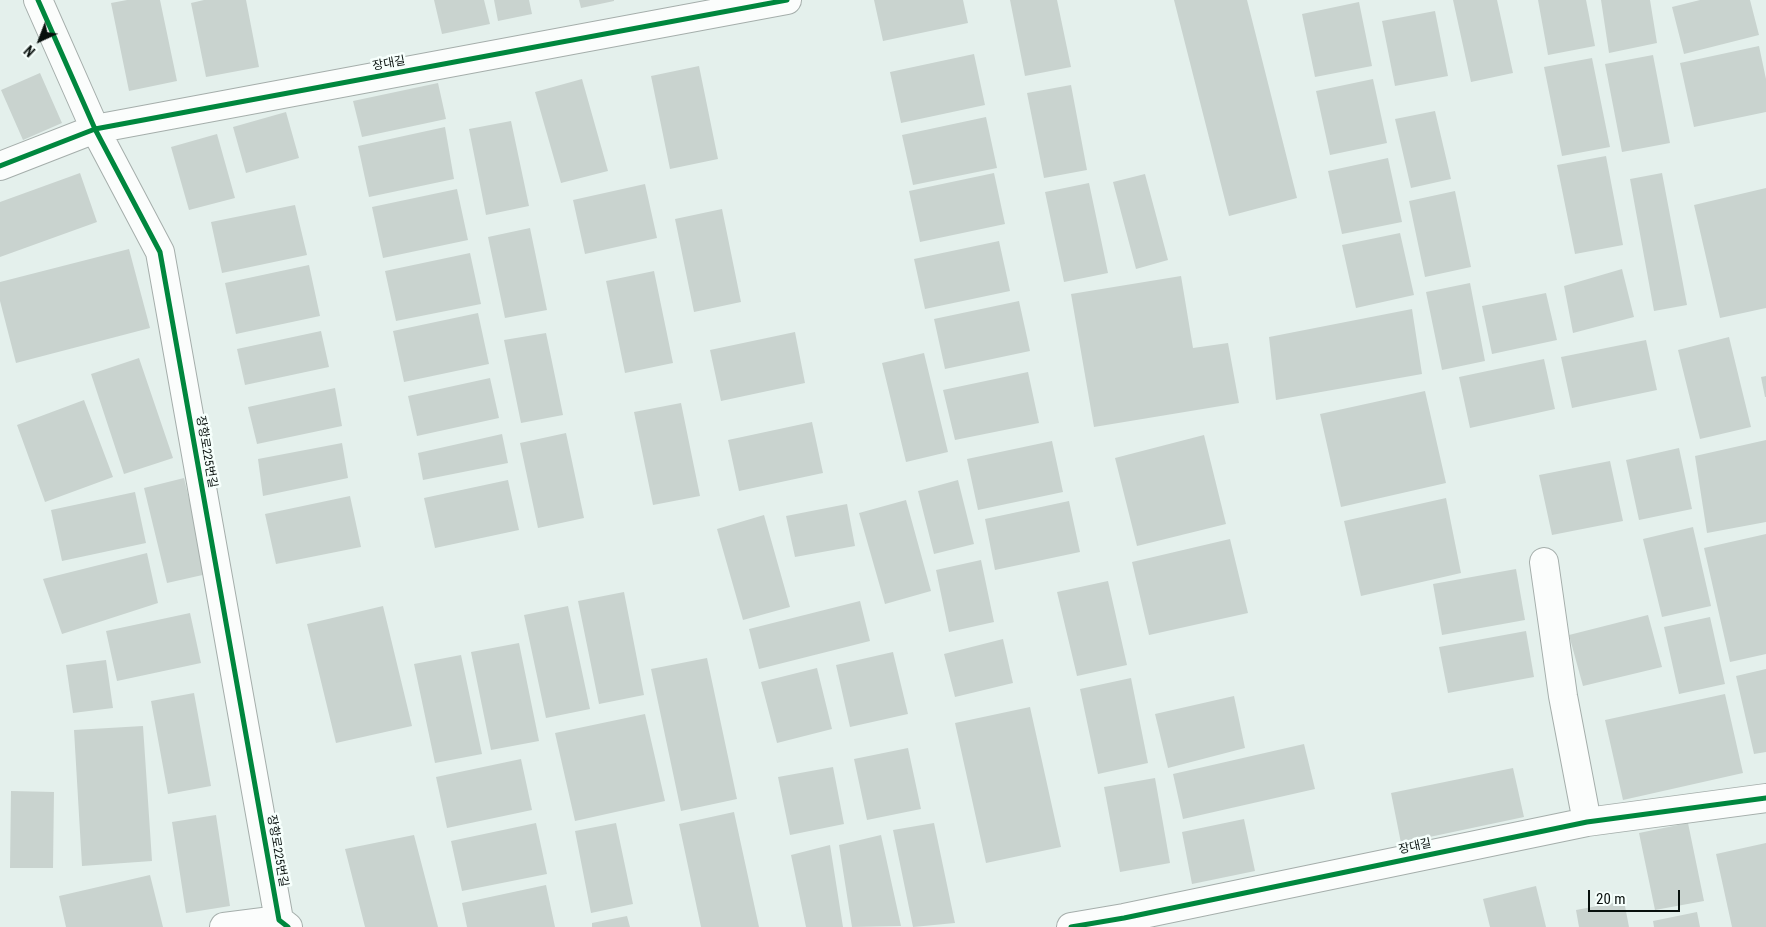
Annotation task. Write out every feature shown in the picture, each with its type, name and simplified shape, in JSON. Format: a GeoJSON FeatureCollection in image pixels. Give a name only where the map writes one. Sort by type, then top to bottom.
{"type":"FeatureCollection","features":[{"type":"Feature","properties":{"kind":"street","name":"장항로225번길"},"geometry":{"type":"LineString","coordinates":[[38,0],[95,129],[160,252],[283,923]]}},
{"type":"Feature","properties":{"kind":"street","name":"장대길"},"geometry":{"type":"LineString","coordinates":[[0,166],[95,129],[787,0]]}},
{"type":"Feature","properties":{"kind":"street"},"geometry":{"type":"LineString","coordinates":[[1544,562],[1563,696],[1587,822]]}},
{"type":"Feature","properties":{"kind":"street","name":"장대길"},"geometry":{"type":"LineString","coordinates":[[1071,927],[1124,918],[1587,822],[1766,798]]}},
{"type":"Feature","properties":{"kind":"street"},"geometry":{"type":"LineString","coordinates":[[224,927],[283,923]]}},
{"type":"Feature","properties":{"kind":"building"},"geometry":{"type":"Polygon","coordinates":[[[127,0],[160,0],[177,81],[129,91],[111,3],[127,0]]]}},
{"type":"Feature","properties":{"kind":"building"},"geometry":{"type":"Polygon","coordinates":[[[204,0],[246,0],[259,67],[206,77],[191,3],[204,0]]]}},
{"type":"Feature","properties":{"kind":"building"},"geometry":{"type":"Polygon","coordinates":[[[434,0],[484,0],[490,24],[442,34],[434,0]]]}},
{"type":"Feature","properties":{"kind":"building"},"geometry":{"type":"Polygon","coordinates":[[[494,0],[529,0],[532,14],[498,21],[494,0]]]}},
{"type":"Feature","properties":{"kind":"building"},"geometry":{"type":"Polygon","coordinates":[[[579,0],[614,0],[614,1],[581,8],[579,0]]]}},
{"type":"Feature","properties":{"kind":"building"},"geometry":{"type":"Polygon","coordinates":[[[874,0],[963,0],[968,23],[883,41],[874,0]]]}},
{"type":"Feature","properties":{"kind":"building"},"geometry":{"type":"Polygon","coordinates":[[[1010,0],[1057,0],[1071,67],[1025,76],[1010,0]]]}},
{"type":"Feature","properties":{"kind":"building"},"geometry":{"type":"Polygon","coordinates":[[[1174,0],[1247,0],[1297,198],[1229,216],[1174,0]]]}},
{"type":"Feature","properties":{"kind":"building"},"geometry":{"type":"Polygon","coordinates":[[[1453,0],[1497,0],[1513,73],[1471,82],[1453,0]]]}},
{"type":"Feature","properties":{"kind":"building"},"geometry":{"type":"Polygon","coordinates":[[[1538,0],[1586,0],[1595,46],[1548,55],[1538,0]]]}},
{"type":"Feature","properties":{"kind":"building"},"geometry":{"type":"Polygon","coordinates":[[[1601,0],[1650,0],[1657,43],[1609,53],[1601,0]]]}},
{"type":"Feature","properties":{"kind":"building"},"geometry":{"type":"Polygon","coordinates":[[[1700,0],[1750,0],[1759,35],[1684,54],[1672,7],[1700,0]]]}},
{"type":"Feature","properties":{"kind":"building"},"geometry":{"type":"Polygon","coordinates":[[[1359,2],[1372,66],[1315,77],[1302,14],[1359,2]]]}},
{"type":"Feature","properties":{"kind":"building"},"geometry":{"type":"Polygon","coordinates":[[[1435,11],[1448,76],[1395,86],[1382,21],[1435,11]]]}},
{"type":"Feature","properties":{"kind":"building"},"geometry":{"type":"Polygon","coordinates":[[[1759,46],[1766,79],[1766,112],[1694,127],[1680,63],[1759,46]]]}},
{"type":"Feature","properties":{"kind":"building"},"geometry":{"type":"Polygon","coordinates":[[[974,54],[985,105],[901,123],[890,72],[974,54]]]}},
{"type":"Feature","properties":{"kind":"building"},"geometry":{"type":"Polygon","coordinates":[[[1653,55],[1670,143],[1622,152],[1605,64],[1653,55]]]}},
{"type":"Feature","properties":{"kind":"building"},"geometry":{"type":"Polygon","coordinates":[[[1592,58],[1610,147],[1562,156],[1544,67],[1592,58]]]}},
{"type":"Feature","properties":{"kind":"building"},"geometry":{"type":"Polygon","coordinates":[[[699,66],[718,159],[670,169],[651,76],[699,66]]]}},
{"type":"Feature","properties":{"kind":"building"},"geometry":{"type":"Polygon","coordinates":[[[40,73],[62,123],[23,140],[1,90],[40,73]]]}},
{"type":"Feature","properties":{"kind":"building"},"geometry":{"type":"Polygon","coordinates":[[[582,79],[608,171],[561,183],[535,92],[582,79]]]}},
{"type":"Feature","properties":{"kind":"building"},"geometry":{"type":"Polygon","coordinates":[[[1373,79],[1387,143],[1330,155],[1316,91],[1373,79]]]}},
{"type":"Feature","properties":{"kind":"building"},"geometry":{"type":"Polygon","coordinates":[[[438,83],[446,119],[362,137],[353,101],[438,83]]]}},
{"type":"Feature","properties":{"kind":"building"},"geometry":{"type":"Polygon","coordinates":[[[1071,85],[1087,170],[1044,178],[1027,93],[1071,85]]]}},
{"type":"Feature","properties":{"kind":"building"},"geometry":{"type":"Polygon","coordinates":[[[1435,111],[1451,179],[1411,188],[1395,119],[1435,111]]]}},
{"type":"Feature","properties":{"kind":"building"},"geometry":{"type":"Polygon","coordinates":[[[286,112],[299,158],[246,173],[233,127],[286,112]]]}},
{"type":"Feature","properties":{"kind":"building"},"geometry":{"type":"Polygon","coordinates":[[[986,117],[997,168],[913,185],[902,135],[986,117]]]}},
{"type":"Feature","properties":{"kind":"building"},"geometry":{"type":"Polygon","coordinates":[[[511,121],[529,206],[486,215],[469,129],[511,121]]]}},
{"type":"Feature","properties":{"kind":"building"},"geometry":{"type":"Polygon","coordinates":[[[445,127],[454,179],[369,197],[358,146],[445,127]]]}},
{"type":"Feature","properties":{"kind":"building"},"geometry":{"type":"Polygon","coordinates":[[[217,134],[235,198],[189,210],[171,147],[217,134]]]}},
{"type":"Feature","properties":{"kind":"building"},"geometry":{"type":"Polygon","coordinates":[[[1606,156],[1623,245],[1575,254],[1557,165],[1606,156]]]}},
{"type":"Feature","properties":{"kind":"building"},"geometry":{"type":"Polygon","coordinates":[[[1388,158],[1402,222],[1342,234],[1328,171],[1388,158]]]}},
{"type":"Feature","properties":{"kind":"building"},"geometry":{"type":"Polygon","coordinates":[[[80,173],[97,222],[0,257],[0,202],[80,173]]]}},
{"type":"Feature","properties":{"kind":"building"},"geometry":{"type":"Polygon","coordinates":[[[994,173],[1005,224],[920,242],[909,191],[994,173]]]}},
{"type":"Feature","properties":{"kind":"building"},"geometry":{"type":"Polygon","coordinates":[[[1662,173],[1687,305],[1654,311],[1630,179],[1662,173]]]}},
{"type":"Feature","properties":{"kind":"building"},"geometry":{"type":"Polygon","coordinates":[[[1145,174],[1168,260],[1136,269],[1113,182],[1145,174]]]}},
{"type":"Feature","properties":{"kind":"building"},"geometry":{"type":"Polygon","coordinates":[[[1089,183],[1108,273],[1064,282],[1045,192],[1089,183]]]}},
{"type":"Feature","properties":{"kind":"building"},"geometry":{"type":"Polygon","coordinates":[[[645,184],[657,238],[585,254],[573,200],[645,184]]]}},
{"type":"Feature","properties":{"kind":"building"},"geometry":{"type":"Polygon","coordinates":[[[1766,188],[1766,308],[1720,318],[1694,205],[1766,188]]]}},
{"type":"Feature","properties":{"kind":"building"},"geometry":{"type":"Polygon","coordinates":[[[457,189],[468,240],[383,258],[372,207],[457,189]]]}},
{"type":"Feature","properties":{"kind":"building"},"geometry":{"type":"Polygon","coordinates":[[[1455,191],[1471,267],[1425,277],[1409,201],[1455,191]]]}},
{"type":"Feature","properties":{"kind":"building"},"geometry":{"type":"Polygon","coordinates":[[[295,205],[307,255],[222,273],[211,222],[295,205]]]}},
{"type":"Feature","properties":{"kind":"building"},"geometry":{"type":"Polygon","coordinates":[[[722,209],[741,302],[694,312],[675,219],[722,209]]]}},
{"type":"Feature","properties":{"kind":"building"},"geometry":{"type":"Polygon","coordinates":[[[530,228],[547,310],[505,318],[488,237],[530,228]]]}},
{"type":"Feature","properties":{"kind":"building"},"geometry":{"type":"Polygon","coordinates":[[[1400,233],[1414,295],[1356,308],[1342,245],[1400,233]]]}},
{"type":"Feature","properties":{"kind":"building"},"geometry":{"type":"Polygon","coordinates":[[[999,241],[1010,291],[925,309],[914,259],[999,241]]]}},
{"type":"Feature","properties":{"kind":"building"},"geometry":{"type":"Polygon","coordinates":[[[129,249],[150,328],[16,363],[0,301],[0,282],[129,249]]]}},
{"type":"Feature","properties":{"kind":"building"},"geometry":{"type":"Polygon","coordinates":[[[470,253],[481,304],[396,321],[385,271],[470,253]]]}},
{"type":"Feature","properties":{"kind":"building"},"geometry":{"type":"Polygon","coordinates":[[[309,265],[320,316],[236,334],[225,283],[309,265]]]}},
{"type":"Feature","properties":{"kind":"building"},"geometry":{"type":"Polygon","coordinates":[[[1622,269],[1634,317],[1573,333],[1564,286],[1622,269]]]}},
{"type":"Feature","properties":{"kind":"building"},"geometry":{"type":"Polygon","coordinates":[[[654,271],[673,363],[625,373],[606,281],[654,271]]]}},
{"type":"Feature","properties":{"kind":"building"},"geometry":{"type":"Polygon","coordinates":[[[1181,276],[1193,348],[1228,343],[1239,403],[1094,427],[1071,294],[1181,276]]]}},
{"type":"Feature","properties":{"kind":"building"},"geometry":{"type":"Polygon","coordinates":[[[1470,283],[1485,361],[1442,370],[1426,292],[1470,283]]]}},
{"type":"Feature","properties":{"kind":"building"},"geometry":{"type":"Polygon","coordinates":[[[1546,293],[1557,340],[1492,354],[1482,306],[1546,293]]]}},
{"type":"Feature","properties":{"kind":"building"},"geometry":{"type":"Polygon","coordinates":[[[1019,301],[1030,351],[945,369],[934,319],[1019,301]]]}},
{"type":"Feature","properties":{"kind":"building"},"geometry":{"type":"Polygon","coordinates":[[[1412,309],[1422,374],[1276,400],[1269,337],[1412,309]]]}},
{"type":"Feature","properties":{"kind":"building"},"geometry":{"type":"Polygon","coordinates":[[[478,313],[489,364],[404,382],[393,331],[478,313]]]}},
{"type":"Feature","properties":{"kind":"building"},"geometry":{"type":"Polygon","coordinates":[[[321,331],[329,367],[245,385],[237,349],[321,331]]]}},
{"type":"Feature","properties":{"kind":"building"},"geometry":{"type":"Polygon","coordinates":[[[795,332],[805,383],[721,401],[710,350],[795,332]]]}},
{"type":"Feature","properties":{"kind":"building"},"geometry":{"type":"Polygon","coordinates":[[[546,333],[563,415],[521,423],[504,340],[546,333]]]}},
{"type":"Feature","properties":{"kind":"building"},"geometry":{"type":"Polygon","coordinates":[[[1729,337],[1751,427],[1700,439],[1678,350],[1729,337]]]}},
{"type":"Feature","properties":{"kind":"building"},"geometry":{"type":"Polygon","coordinates":[[[1646,340],[1657,390],[1572,408],[1561,357],[1646,340]]]}},
{"type":"Feature","properties":{"kind":"building"},"geometry":{"type":"Polygon","coordinates":[[[924,353],[948,452],[906,462],[882,363],[924,353]]]}},
{"type":"Feature","properties":{"kind":"building"},"geometry":{"type":"Polygon","coordinates":[[[139,358],[173,458],[124,474],[91,374],[139,358]]]}},
{"type":"Feature","properties":{"kind":"building"},"geometry":{"type":"Polygon","coordinates":[[[1544,359],[1555,409],[1470,428],[1459,377],[1544,359]]]}},
{"type":"Feature","properties":{"kind":"building"},"geometry":{"type":"Polygon","coordinates":[[[1028,372],[1039,423],[955,440],[943,390],[1028,372]]]}},
{"type":"Feature","properties":{"kind":"building"},"geometry":{"type":"Polygon","coordinates":[[[1766,376],[1766,397],[1765,397],[1761,377],[1766,376]]]}},
{"type":"Feature","properties":{"kind":"building"},"geometry":{"type":"Polygon","coordinates":[[[490,378],[499,418],[417,436],[408,396],[490,378]]]}},
{"type":"Feature","properties":{"kind":"building"},"geometry":{"type":"Polygon","coordinates":[[[335,388],[342,426],[257,444],[248,407],[335,388]]]}},
{"type":"Feature","properties":{"kind":"building"},"geometry":{"type":"Polygon","coordinates":[[[1425,391],[1446,483],[1341,507],[1320,414],[1425,391]]]}},
{"type":"Feature","properties":{"kind":"building"},"geometry":{"type":"Polygon","coordinates":[[[84,400],[113,477],[45,502],[17,425],[84,400]]]}},
{"type":"Feature","properties":{"kind":"building"},"geometry":{"type":"Polygon","coordinates":[[[681,403],[700,496],[653,505],[634,412],[681,403]]]}},
{"type":"Feature","properties":{"kind":"building"},"geometry":{"type":"Polygon","coordinates":[[[812,422],[823,473],[739,491],[728,440],[812,422]]]}},
{"type":"Feature","properties":{"kind":"building"},"geometry":{"type":"Polygon","coordinates":[[[566,433],[584,518],[538,528],[520,443],[566,433]]]}},
{"type":"Feature","properties":{"kind":"building"},"geometry":{"type":"Polygon","coordinates":[[[502,434],[508,463],[423,480],[418,453],[502,434]]]}},
{"type":"Feature","properties":{"kind":"building"},"geometry":{"type":"Polygon","coordinates":[[[1204,435],[1226,524],[1137,546],[1115,458],[1204,435]]]}},
{"type":"Feature","properties":{"kind":"building"},"geometry":{"type":"Polygon","coordinates":[[[1766,440],[1766,522],[1707,533],[1695,456],[1766,440]]]}},
{"type":"Feature","properties":{"kind":"building"},"geometry":{"type":"Polygon","coordinates":[[[1052,441],[1063,492],[978,510],[967,459],[1052,441]]]}},
{"type":"Feature","properties":{"kind":"building"},"geometry":{"type":"Polygon","coordinates":[[[342,443],[348,478],[263,496],[258,459],[342,443]]]}},
{"type":"Feature","properties":{"kind":"building"},"geometry":{"type":"Polygon","coordinates":[[[1679,448],[1692,509],[1639,520],[1626,460],[1679,448]]]}},
{"type":"Feature","properties":{"kind":"building"},"geometry":{"type":"Polygon","coordinates":[[[1610,461],[1623,521],[1552,535],[1539,475],[1610,461]]]}},
{"type":"Feature","properties":{"kind":"building"},"geometry":{"type":"Polygon","coordinates":[[[184,478],[207,574],[167,583],[144,488],[184,478]]]}},
{"type":"Feature","properties":{"kind":"building"},"geometry":{"type":"Polygon","coordinates":[[[508,480],[519,530],[435,548],[424,498],[508,480]]]}},
{"type":"Feature","properties":{"kind":"building"},"geometry":{"type":"Polygon","coordinates":[[[958,480],[974,544],[934,554],[918,491],[958,480]]]}},
{"type":"Feature","properties":{"kind":"building"},"geometry":{"type":"Polygon","coordinates":[[[135,492],[146,543],[62,561],[51,510],[135,492]]]}},
{"type":"Feature","properties":{"kind":"building"},"geometry":{"type":"Polygon","coordinates":[[[350,496],[361,547],[276,564],[265,514],[350,496]]]}},
{"type":"Feature","properties":{"kind":"building"},"geometry":{"type":"Polygon","coordinates":[[[1446,498],[1461,573],[1361,596],[1344,521],[1446,498]]]}},
{"type":"Feature","properties":{"kind":"building"},"geometry":{"type":"Polygon","coordinates":[[[906,500],[931,591],[885,604],[859,513],[906,500]]]}},
{"type":"Feature","properties":{"kind":"building"},"geometry":{"type":"Polygon","coordinates":[[[1069,501],[1080,552],[995,570],[985,519],[1069,501]]]}},
{"type":"Feature","properties":{"kind":"building"},"geometry":{"type":"Polygon","coordinates":[[[847,504],[855,546],[795,557],[786,516],[847,504]]]}},
{"type":"Feature","properties":{"kind":"building"},"geometry":{"type":"Polygon","coordinates":[[[764,515],[790,607],[743,620],[717,529],[764,515]]]}},
{"type":"Feature","properties":{"kind":"building"},"geometry":{"type":"Polygon","coordinates":[[[1693,527],[1711,606],[1662,617],[1643,539],[1693,527]]]}},
{"type":"Feature","properties":{"kind":"building"},"geometry":{"type":"Polygon","coordinates":[[[1766,534],[1766,654],[1730,662],[1704,548],[1766,534]]]}},
{"type":"Feature","properties":{"kind":"building"},"geometry":{"type":"Polygon","coordinates":[[[1230,539],[1248,613],[1149,635],[1132,562],[1230,539]]]}},
{"type":"Feature","properties":{"kind":"building"},"geometry":{"type":"Polygon","coordinates":[[[147,553],[158,603],[62,634],[43,579],[147,553]]]}},
{"type":"Feature","properties":{"kind":"building"},"geometry":{"type":"Polygon","coordinates":[[[981,560],[994,622],[949,632],[936,570],[981,560]]]}},
{"type":"Feature","properties":{"kind":"building"},"geometry":{"type":"Polygon","coordinates":[[[1516,569],[1525,620],[1442,635],[1433,584],[1516,569]]]}},
{"type":"Feature","properties":{"kind":"building"},"geometry":{"type":"Polygon","coordinates":[[[1108,581],[1127,665],[1077,676],[1057,592],[1108,581]]]}},
{"type":"Feature","properties":{"kind":"building"},"geometry":{"type":"Polygon","coordinates":[[[624,592],[644,695],[599,704],[578,601],[624,592]]]}},
{"type":"Feature","properties":{"kind":"building"},"geometry":{"type":"Polygon","coordinates":[[[860,601],[870,641],[759,669],[749,629],[860,601]]]}},
{"type":"Feature","properties":{"kind":"building"},"geometry":{"type":"Polygon","coordinates":[[[383,606],[412,726],[336,743],[307,624],[383,606]]]}},
{"type":"Feature","properties":{"kind":"building"},"geometry":{"type":"Polygon","coordinates":[[[568,606],[590,709],[546,718],[524,615],[568,606]]]}},
{"type":"Feature","properties":{"kind":"building"},"geometry":{"type":"Polygon","coordinates":[[[190,613],[201,663],[117,681],[106,631],[190,613]]]}},
{"type":"Feature","properties":{"kind":"building"},"geometry":{"type":"Polygon","coordinates":[[[1648,615],[1662,667],[1583,686],[1569,635],[1648,615]]]}},
{"type":"Feature","properties":{"kind":"building"},"geometry":{"type":"Polygon","coordinates":[[[1710,617],[1725,684],[1679,694],[1664,627],[1710,617]]]}},
{"type":"Feature","properties":{"kind":"building"},"geometry":{"type":"Polygon","coordinates":[[[1526,631],[1534,677],[1448,693],[1439,647],[1526,631]]]}},
{"type":"Feature","properties":{"kind":"building"},"geometry":{"type":"Polygon","coordinates":[[[1003,639],[1013,683],[955,697],[944,654],[1003,639]]]}},
{"type":"Feature","properties":{"kind":"building"},"geometry":{"type":"Polygon","coordinates":[[[519,643],[539,741],[491,750],[471,652],[519,643]]]}},
{"type":"Feature","properties":{"kind":"building"},"geometry":{"type":"Polygon","coordinates":[[[893,652],[908,714],[850,727],[836,665],[893,652]]]}},
{"type":"Feature","properties":{"kind":"building"},"geometry":{"type":"Polygon","coordinates":[[[461,655],[482,754],[435,763],[414,664],[461,655]]]}},
{"type":"Feature","properties":{"kind":"building"},"geometry":{"type":"Polygon","coordinates":[[[707,658],[737,799],[681,811],[651,669],[707,658]]]}},
{"type":"Feature","properties":{"kind":"building"},"geometry":{"type":"Polygon","coordinates":[[[106,660],[113,708],[73,713],[66,665],[106,660]]]}},
{"type":"Feature","properties":{"kind":"building"},"geometry":{"type":"Polygon","coordinates":[[[817,668],[832,729],[777,743],[761,682],[817,668]]]}},
{"type":"Feature","properties":{"kind":"building"},"geometry":{"type":"Polygon","coordinates":[[[1766,669],[1766,752],[1754,754],[1736,676],[1766,669]]]}},
{"type":"Feature","properties":{"kind":"building"},"geometry":{"type":"Polygon","coordinates":[[[1131,678],[1148,763],[1098,774],[1080,689],[1131,678]]]}},
{"type":"Feature","properties":{"kind":"building"},"geometry":{"type":"Polygon","coordinates":[[[194,693],[211,786],[168,794],[151,701],[194,693]]]}},
{"type":"Feature","properties":{"kind":"building"},"geometry":{"type":"Polygon","coordinates":[[[1725,694],[1743,773],[1623,800],[1605,720],[1725,694]]]}},
{"type":"Feature","properties":{"kind":"building"},"geometry":{"type":"Polygon","coordinates":[[[1234,696],[1245,748],[1168,768],[1155,714],[1234,696]]]}},
{"type":"Feature","properties":{"kind":"building"},"geometry":{"type":"Polygon","coordinates":[[[1030,707],[1061,847],[986,863],[955,723],[1030,707]]]}},
{"type":"Feature","properties":{"kind":"building"},"geometry":{"type":"Polygon","coordinates":[[[645,714],[665,801],[575,821],[555,733],[645,714]]]}},
{"type":"Feature","properties":{"kind":"building"},"geometry":{"type":"Polygon","coordinates":[[[143,726],[152,861],[82,866],[74,730],[143,726]]]}},
{"type":"Feature","properties":{"kind":"building"},"geometry":{"type":"Polygon","coordinates":[[[1304,744],[1315,789],[1183,819],[1173,774],[1304,744]]]}},
{"type":"Feature","properties":{"kind":"building"},"geometry":{"type":"Polygon","coordinates":[[[908,748],[921,809],[867,820],[854,759],[908,748]]]}},
{"type":"Feature","properties":{"kind":"building"},"geometry":{"type":"Polygon","coordinates":[[[521,759],[532,810],[447,828],[436,777],[521,759]]]}},
{"type":"Feature","properties":{"kind":"building"},"geometry":{"type":"Polygon","coordinates":[[[833,767],[844,824],[790,835],[778,777],[833,767]]]}},
{"type":"Feature","properties":{"kind":"building"},"geometry":{"type":"Polygon","coordinates":[[[1513,768],[1524,817],[1401,843],[1391,793],[1513,768]]]}},
{"type":"Feature","properties":{"kind":"building"},"geometry":{"type":"Polygon","coordinates":[[[1155,778],[1170,863],[1120,872],[1104,787],[1155,778]]]}},
{"type":"Feature","properties":{"kind":"building"},"geometry":{"type":"Polygon","coordinates":[[[11,791],[54,792],[53,868],[10,868],[11,791]]]}},
{"type":"Feature","properties":{"kind":"building"},"geometry":{"type":"Polygon","coordinates":[[[734,812],[759,927],[701,927],[679,824],[734,812]]]}},
{"type":"Feature","properties":{"kind":"building"},"geometry":{"type":"Polygon","coordinates":[[[216,815],[230,906],[186,913],[172,822],[216,815]]]}},
{"type":"Feature","properties":{"kind":"building"},"geometry":{"type":"Polygon","coordinates":[[[1244,819],[1255,871],[1192,884],[1182,832],[1244,819]]]}},
{"type":"Feature","properties":{"kind":"building"},"geometry":{"type":"Polygon","coordinates":[[[536,823],[547,874],[462,891],[451,841],[536,823]]]}},
{"type":"Feature","properties":{"kind":"building"},"geometry":{"type":"Polygon","coordinates":[[[616,823],[633,904],[591,913],[575,831],[616,823]]]}},
{"type":"Feature","properties":{"kind":"building"},"geometry":{"type":"Polygon","coordinates":[[[934,823],[955,923],[913,927],[893,830],[934,823]]]}},
{"type":"Feature","properties":{"kind":"building"},"geometry":{"type":"Polygon","coordinates":[[[1688,823],[1704,901],[1655,910],[1639,833],[1688,823]]]}},
{"type":"Feature","properties":{"kind":"building"},"geometry":{"type":"Polygon","coordinates":[[[414,835],[438,927],[365,927],[345,849],[414,835]]]}},
{"type":"Feature","properties":{"kind":"building"},"geometry":{"type":"Polygon","coordinates":[[[881,835],[901,926],[852,927],[839,845],[881,835]]]}},
{"type":"Feature","properties":{"kind":"building"},"geometry":{"type":"Polygon","coordinates":[[[1766,843],[1766,927],[1732,927],[1716,854],[1766,843]]]}},
{"type":"Feature","properties":{"kind":"building"},"geometry":{"type":"Polygon","coordinates":[[[830,845],[843,927],[806,927],[791,855],[830,845]]]}},
{"type":"Feature","properties":{"kind":"building"},"geometry":{"type":"Polygon","coordinates":[[[150,875],[163,927],[66,927],[59,896],[150,875]]]}},
{"type":"Feature","properties":{"kind":"building"},"geometry":{"type":"Polygon","coordinates":[[[546,885],[555,927],[467,927],[462,903],[546,885]]]}},
{"type":"Feature","properties":{"kind":"building"},"geometry":{"type":"Polygon","coordinates":[[[1536,886],[1546,927],[1490,927],[1483,899],[1536,886]]]}},
{"type":"Feature","properties":{"kind":"building"},"geometry":{"type":"Polygon","coordinates":[[[1624,901],[1629,927],[1579,927],[1576,910],[1624,901]]]}},
{"type":"Feature","properties":{"kind":"building"},"geometry":{"type":"Polygon","coordinates":[[[1697,912],[1700,927],[1654,927],[1653,921],[1697,912]]]}},
{"type":"Feature","properties":{"kind":"building"},"geometry":{"type":"Polygon","coordinates":[[[627,916],[630,927],[592,927],[592,923],[627,916]]]}},
{"type":"Feature","properties":{"kind":"cycle path"},"geometry":{"type":"LineString","coordinates":[[38,0],[95,129],[160,252],[279,920],[288,927]]}},
{"type":"Feature","properties":{"kind":"cycle path"},"geometry":{"type":"LineString","coordinates":[[0,166],[95,129],[787,0]]}},
{"type":"Feature","properties":{"kind":"cycle path"},"geometry":{"type":"LineString","coordinates":[[1071,927],[1124,918],[1587,822],[1766,798]]}}]}
